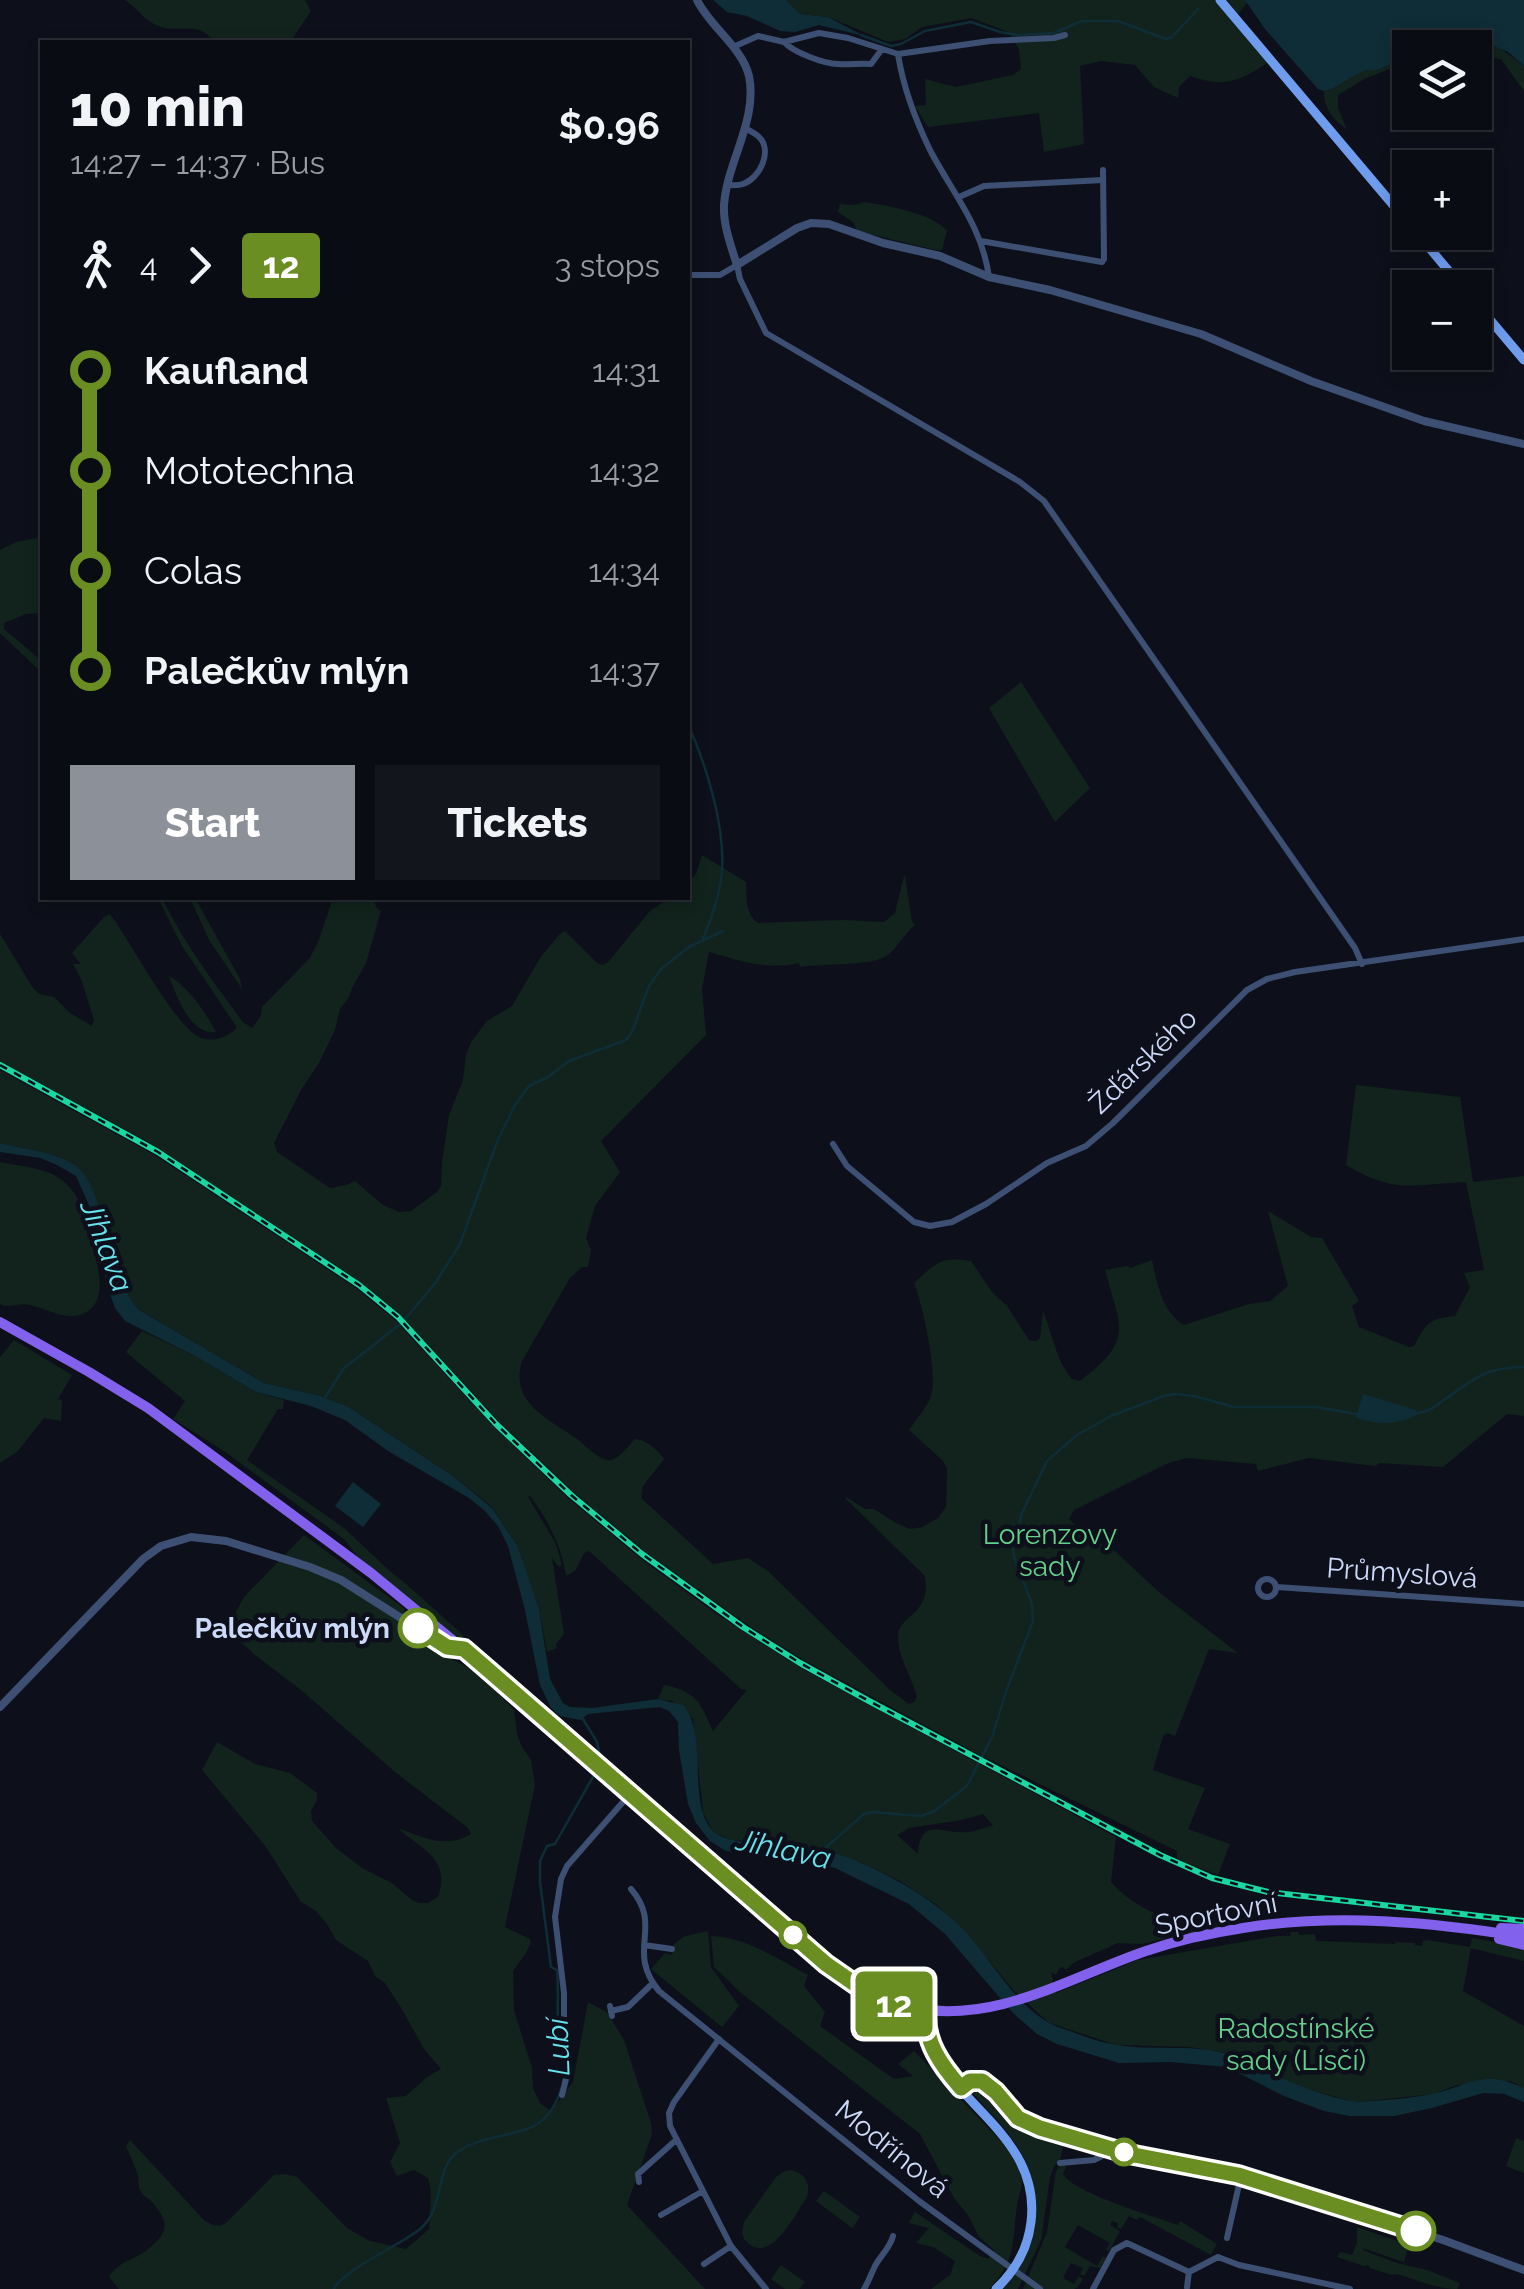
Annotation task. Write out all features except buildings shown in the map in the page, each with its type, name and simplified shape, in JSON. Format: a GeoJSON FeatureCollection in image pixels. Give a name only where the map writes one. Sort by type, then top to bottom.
{"type":"FeatureCollection","features":[{"type":"Feature","properties":{"kind":"main road"},"geometry":{"type":"LineString","coordinates":[[1220,0],[1392,204]]}},
{"type":"Feature","properties":{"kind":"main road"},"geometry":{"type":"LineString","coordinates":[[1431,250],[1448,270]]}},
{"type":"Feature","properties":{"kind":"main road"},"geometry":{"type":"LineString","coordinates":[[1492,322],[1524,360]]}},
{"type":"Feature","properties":{"kind":"main road","name":"Sportovní"},"geometry":{"type":"LineString","coordinates":[[0,1322],[148,1408],[357,1562],[522,1697],[826,1964],[886,2002],[925,2014],[990,2008],[1159,1947],[1244,1927],[1288,1922],[1454,1928],[1524,1937]]}},
{"type":"Feature","properties":{"kind":"main road"},"geometry":{"type":"LineString","coordinates":[[1454,1928],[1524,1929]]}},
{"type":"Feature","properties":{"kind":"main road"},"geometry":{"type":"LineString","coordinates":[[1454,1928],[1524,1945]]}},
{"type":"Feature","properties":{"kind":"main road"},"geometry":{"type":"LineString","coordinates":[[925,2014],[936,2056],[1013,2148],[1030,2188],[1032,2211],[1026,2242],[1016,2265],[996,2289]]}},
{"type":"Feature","properties":{"kind":"street"},"geometry":{"type":"LineString","coordinates":[[697,0],[745,63],[750,80],[745,128],[727,185],[724,219],[740,279],[766,332],[1020,482],[1044,501],[1324,902],[1362,964]]}},
{"type":"Feature","properties":{"kind":"street"},"geometry":{"type":"LineString","coordinates":[[732,47],[758,36],[784,42],[819,33],[898,54],[1065,35]]}},
{"type":"Feature","properties":{"kind":"street"},"geometry":{"type":"LineString","coordinates":[[784,42],[798,54],[839,65],[872,64],[882,49]]}},
{"type":"Feature","properties":{"kind":"street"},"geometry":{"type":"LineString","coordinates":[[898,54],[906,92],[929,148],[981,241],[990,277]]}},
{"type":"Feature","properties":{"kind":"street"},"geometry":{"type":"LineString","coordinates":[[727,185],[750,180],[764,162],[766,153],[761,138],[745,128]]}},
{"type":"Feature","properties":{"kind":"street"},"geometry":{"type":"LineString","coordinates":[[981,241],[1102,262],[1103,170]]}},
{"type":"Feature","properties":{"kind":"street"},"geometry":{"type":"LineString","coordinates":[[959,197],[984,186],[1103,180]]}},
{"type":"Feature","properties":{"kind":"street"},"geometry":{"type":"LineString","coordinates":[[720,275],[798,228],[811,223],[829,224],[882,243],[940,256],[990,277],[1082,298],[1201,334],[1367,402],[1424,421],[1524,444]]}},
{"type":"Feature","properties":{"kind":"street"},"geometry":{"type":"LineString","coordinates":[[690,275],[740,279]]}},
{"type":"Feature","properties":{"kind":"street","name":"Žďárského"},"geometry":{"type":"LineString","coordinates":[[833,1144],[847,1166],[914,1222],[930,1226],[952,1222],[1047,1164],[1086,1146],[1256,984],[1278,975],[1524,940]]}},
{"type":"Feature","properties":{"kind":"street"},"geometry":{"type":"LineString","coordinates":[[0,1707],[143,1559],[168,1543],[191,1537],[226,1542],[310,1567],[341,1580],[447,1647],[464,1649]]}},
{"type":"Feature","properties":{"kind":"street","name":"Průmyslová"},"geometry":{"type":"LineString","coordinates":[[1277,1587],[1524,1604]]}},
{"type":"Feature","properties":{"kind":"street"},"geometry":{"type":"LineString","coordinates":[[562,2095],[569,2067],[555,1917],[561,1879],[570,1862],[630,1794]]}},
{"type":"Feature","properties":{"kind":"street"},"geometry":{"type":"LineString","coordinates":[[611,2011],[628,2006],[653,1983],[644,1965],[645,1912],[632,1895]]}},
{"type":"Feature","properties":{"kind":"street"},"geometry":{"type":"LineString","coordinates":[[644,1944],[672,1950]]}},
{"type":"Feature","properties":{"kind":"street","name":"Modřínová"},"geometry":{"type":"LineString","coordinates":[[653,1983],[670,2005],[719,2039],[918,2201],[1040,2289]]}},
{"type":"Feature","properties":{"kind":"street"},"geometry":{"type":"LineString","coordinates":[[719,2039],[671,2108],[670,2126],[731,2246],[766,2289]]}},
{"type":"Feature","properties":{"kind":"street"},"geometry":{"type":"LineString","coordinates":[[961,2088],[970,2081],[982,2081],[1022,2120],[1103,2147],[1242,2176],[1524,2268]]}},
{"type":"Feature","properties":{"kind":"street"},"geometry":{"type":"LineString","coordinates":[[639,2182],[638,2174],[676,2140]]}},
{"type":"Feature","properties":{"kind":"street"},"geometry":{"type":"LineString","coordinates":[[1060,2164],[1094,2160],[1102,2156],[1103,2147]]}},
{"type":"Feature","properties":{"kind":"street"},"geometry":{"type":"LineString","coordinates":[[1227,2238],[1242,2176]]}},
{"type":"Feature","properties":{"kind":"street"},"geometry":{"type":"LineString","coordinates":[[661,2215],[703,2191]]}},
{"type":"Feature","properties":{"kind":"street"},"geometry":{"type":"LineString","coordinates":[[864,2289],[892,2236]]}},
{"type":"Feature","properties":{"kind":"street"},"geometry":{"type":"LineString","coordinates":[[1093,2289],[1114,2250],[1127,2243],[1190,2272]]}},
{"type":"Feature","properties":{"kind":"street"},"geometry":{"type":"LineString","coordinates":[[704,2264],[731,2246]]}},
{"type":"Feature","properties":{"kind":"street"},"geometry":{"type":"LineString","coordinates":[[1190,2272],[1218,2257],[1350,2289]]}},
{"type":"Feature","properties":{"kind":"street"},"geometry":{"type":"LineString","coordinates":[[1187,2287],[1190,2272]]}},
{"type":"Feature","properties":{"kind":"green space"},"geometry":{"type":"Polygon","coordinates":[[[125,0],[305,0],[311,11],[291,40],[212,40],[201,31],[164,28],[125,0]]]}},
{"type":"Feature","properties":{"kind":"green space"},"geometry":{"type":"Polygon","coordinates":[[[786,0],[1245,0],[1247,3],[1235,18],[1272,60],[1251,73],[1224,82],[1190,76],[1179,87],[1178,98],[1154,87],[1135,65],[1101,61],[1080,66],[1084,144],[1044,152],[1039,113],[928,127],[915,106],[926,105],[925,79],[956,87],[1013,75],[1021,69],[1019,49],[1008,32],[972,18],[922,27],[905,39],[888,42],[828,17],[800,14],[786,0]]]}},
{"type":"Feature","properties":{"kind":"green space"},"geometry":{"type":"Polygon","coordinates":[[[1492,46],[1524,66],[1524,91],[1501,59],[1492,57],[1492,46]]]}},
{"type":"Feature","properties":{"kind":"green space"},"geometry":{"type":"Polygon","coordinates":[[[1392,63],[1392,68],[1338,95],[1338,108],[1347,130],[1330,113],[1324,91],[1354,75],[1392,63]]]}},
{"type":"Feature","properties":{"kind":"green space"},"geometry":{"type":"Polygon","coordinates":[[[863,202],[931,219],[947,231],[942,250],[857,231],[853,222],[838,212],[840,204],[863,202]]]}},
{"type":"Feature","properties":{"kind":"green space"},"geometry":{"type":"Polygon","coordinates":[[[40,537],[40,613],[4,623],[4,629],[40,659],[40,671],[0,633],[0,550],[40,537]]]}},
{"type":"Feature","properties":{"kind":"green space"},"geometry":{"type":"Polygon","coordinates":[[[1021,682],[1090,788],[1055,822],[989,708],[1021,682]]]}},
{"type":"Feature","properties":{"kind":"green space","name":"Lorenzovy sady"},"geometry":{"type":"Polygon","coordinates":[[[702,855],[746,882],[749,910],[758,923],[884,922],[895,913],[905,876],[915,925],[888,955],[859,963],[764,965],[709,952],[702,989],[706,1035],[601,1141],[620,1172],[595,1206],[586,1238],[591,1250],[588,1267],[582,1267],[570,1278],[522,1361],[521,1388],[544,1417],[607,1460],[621,1454],[635,1439],[652,1446],[664,1459],[643,1486],[641,1498],[713,1564],[748,1558],[768,1571],[909,1704],[917,1697],[898,1637],[903,1624],[924,1599],[925,1576],[846,1497],[910,1529],[938,1518],[946,1507],[947,1469],[909,1430],[929,1401],[933,1386],[928,1340],[914,1283],[928,1270],[946,1260],[971,1261],[1029,1340],[1040,1338],[1043,1311],[1062,1363],[1072,1379],[1080,1381],[1109,1355],[1119,1332],[1105,1270],[1130,1268],[1152,1260],[1166,1305],[1184,1325],[1270,1301],[1288,1286],[1268,1211],[1311,1237],[1322,1238],[1359,1301],[1352,1306],[1359,1327],[1409,1347],[1414,1346],[1429,1323],[1455,1316],[1470,1287],[1464,1273],[1484,1270],[1466,1182],[1405,1186],[1379,1181],[1346,1165],[1356,1085],[1460,1097],[1473,1182],[1524,1176],[1524,1416],[1507,1414],[1443,1467],[1380,1463],[1375,1466],[1309,1458],[1258,1471],[1256,1464],[1186,1458],[1074,1510],[1069,1519],[1116,1552],[1160,1593],[1238,1653],[1209,1649],[1175,1736],[1163,1736],[1153,1770],[1205,1788],[1188,1829],[1230,1844],[1218,1875],[1177,1859],[1177,1851],[980,1755],[802,1659],[745,1623],[645,1551],[574,1492],[499,1421],[401,1315],[361,1282],[152,1144],[0,1061],[0,934],[39,994],[54,997],[70,1013],[92,1026],[94,1020],[73,964],[81,964],[72,953],[110,914],[178,1017],[199,1037],[214,1039],[228,1035],[236,1026],[182,946],[159,900],[163,900],[221,992],[252,1028],[262,1007],[310,958],[332,900],[373,900],[381,911],[366,963],[340,1009],[319,1063],[274,1143],[277,1152],[330,1188],[355,1181],[383,1205],[399,1212],[411,1211],[441,1186],[449,1115],[463,1080],[471,1042],[487,1021],[512,1006],[540,958],[559,935],[565,931],[603,965],[650,911],[666,900],[690,900],[690,881],[702,855]]]}},
{"type":"Feature","properties":{"kind":"green space"},"geometry":{"type":"Polygon","coordinates":[[[191,900],[196,900],[242,989],[209,940],[191,900]]]}},
{"type":"Feature","properties":{"kind":"green space"},"geometry":{"type":"Polygon","coordinates":[[[169,976],[190,993],[216,1032],[207,1032],[192,1021],[169,976]]]}},
{"type":"Feature","properties":{"kind":"green space","name":"Radostínské sady (Lísčí)"},"geometry":{"type":"Polygon","coordinates":[[[0,1070],[156,1156],[356,1288],[395,1320],[493,1426],[568,1498],[715,1613],[806,1671],[1116,1837],[1111,1882],[1129,1898],[1173,1919],[1197,1921],[1236,1912],[1245,1920],[1142,1944],[1118,1943],[1066,1970],[1059,1969],[1056,1975],[1051,1972],[1056,1993],[1138,1960],[1290,1936],[1291,1932],[1315,1934],[1316,1941],[1422,1946],[1427,1940],[1470,1947],[1472,1938],[1524,1947],[1524,1961],[1471,1948],[1463,1991],[1524,2026],[1524,2088],[1510,2081],[1457,2085],[1433,2094],[1359,2102],[1306,2089],[1223,2052],[1116,2045],[1049,2023],[1014,1991],[961,1927],[900,1881],[820,1849],[732,1840],[717,1834],[703,1812],[693,1719],[672,1701],[658,1699],[664,1685],[691,1695],[713,1731],[747,1690],[741,1689],[589,1551],[575,1571],[566,1576],[553,1533],[530,1496],[556,1544],[562,1565],[559,1567],[552,1558],[564,1634],[557,1648],[547,1652],[539,1609],[517,1545],[492,1507],[453,1476],[347,1406],[264,1383],[139,1310],[118,1274],[100,1211],[82,1176],[68,1163],[52,1156],[0,1143],[0,1070]],[[983,1814],[909,1828],[897,1835],[918,1854],[928,1831],[968,1832],[993,1825],[983,1814]]]}},
{"type":"Feature","properties":{"kind":"green space"},"geometry":{"type":"Polygon","coordinates":[[[0,1162],[53,1174],[75,1194],[99,1276],[97,1299],[82,1314],[69,1316],[30,1305],[0,1304],[0,1162]]]}},
{"type":"Feature","properties":{"kind":"green space"},"geometry":{"type":"Polygon","coordinates":[[[142,1331],[256,1392],[284,1400],[283,1409],[278,1409],[247,1460],[344,1528],[520,1689],[358,1557],[344,1539],[224,1451],[173,1419],[185,1401],[126,1352],[142,1331]]]}},
{"type":"Feature","properties":{"kind":"green space"},"geometry":{"type":"Polygon","coordinates":[[[14,1340],[72,1375],[58,1399],[62,1400],[61,1421],[44,1418],[17,1452],[0,1463],[0,1357],[14,1340]]]}},
{"type":"Feature","properties":{"kind":"green space"},"geometry":{"type":"Polygon","coordinates":[[[304,1535],[405,1609],[403,1628],[434,1650],[481,1674],[514,1710],[517,1734],[531,1760],[535,1785],[505,1927],[531,1942],[513,1971],[514,2010],[532,2068],[533,2088],[540,2103],[551,2111],[573,2082],[588,2002],[607,2012],[624,2040],[651,2123],[652,2134],[627,2205],[705,2289],[119,2289],[109,2277],[117,2267],[154,2244],[164,2228],[159,2210],[140,2190],[126,2146],[130,2140],[213,2225],[227,2222],[274,2175],[285,2174],[297,2177],[347,2228],[370,2241],[406,2249],[429,2229],[428,2178],[414,2170],[397,2176],[390,2162],[400,2143],[386,2098],[406,2096],[441,2069],[368,1961],[336,1940],[316,1911],[301,1902],[266,1847],[202,1770],[217,1742],[255,1764],[290,1773],[317,1793],[312,1821],[336,1848],[419,1903],[438,1897],[441,1872],[431,1855],[398,1828],[444,1841],[471,1834],[227,1629],[244,1597],[304,1535]]]}},
{"type":"Feature","properties":{"kind":"green space"},"geometry":{"type":"Polygon","coordinates":[[[708,1931],[711,1967],[739,2006],[722,2027],[651,1969],[665,1953],[672,1955],[674,1944],[685,1936],[708,1931]]]}},
{"type":"Feature","properties":{"kind":"green space"},"geometry":{"type":"Polygon","coordinates":[[[711,1936],[749,1945],[808,1975],[804,1986],[825,2012],[820,2026],[894,2079],[913,2076],[898,2064],[914,2051],[1002,2142],[1018,2168],[1021,2186],[1010,2257],[989,2289],[931,2289],[950,2275],[955,2261],[933,2247],[916,2243],[929,2228],[909,2223],[915,2212],[980,2256],[988,2259],[994,2250],[979,2237],[954,2198],[920,2134],[740,1992],[714,1967],[711,1936]]]}},
{"type":"Feature","properties":{"kind":"green space"},"geometry":{"type":"Polygon","coordinates":[[[978,2085],[993,2095],[1017,2122],[1065,2139],[1050,2178],[1041,2240],[1018,2289],[1002,2289],[1030,2242],[1034,2188],[1016,2145],[972,2092],[978,2085]]]}},
{"type":"Feature","properties":{"kind":"green space"},"geometry":{"type":"Polygon","coordinates":[[[1516,2138],[1524,2141],[1524,2173],[1506,2166],[1516,2138]]]}},
{"type":"Feature","properties":{"kind":"green space"},"geometry":{"type":"Polygon","coordinates":[[[1067,2164],[1063,2174],[1082,2189],[1178,2225],[1180,2221],[1217,2244],[1211,2255],[1140,2217],[1137,2220],[1129,2216],[1121,2229],[1112,2221],[1110,2225],[1120,2231],[1109,2251],[1106,2250],[1110,2243],[1078,2225],[1065,2247],[1097,2266],[1103,2256],[1106,2258],[1100,2268],[1090,2266],[1084,2276],[1080,2274],[1083,2268],[1071,2263],[1063,2278],[1074,2284],[1079,2276],[1083,2279],[1074,2289],[1023,2289],[1047,2232],[1056,2171],[1067,2164]]]}},
{"type":"Feature","properties":{"kind":"green space"},"geometry":{"type":"Polygon","coordinates":[[[790,2170],[806,2179],[807,2197],[780,2236],[763,2248],[753,2247],[744,2239],[744,2222],[776,2177],[790,2170]]]}},
{"type":"Feature","properties":{"kind":"green space"},"geometry":{"type":"Polygon","coordinates":[[[824,2191],[860,2217],[852,2228],[816,2201],[824,2191]]]}},
{"type":"Feature","properties":{"kind":"green space"},"geometry":{"type":"Polygon","coordinates":[[[1357,2227],[1409,2245],[1404,2262],[1362,2248],[1365,2251],[1460,2283],[1457,2289],[1392,2275],[1337,2257],[1340,2252],[1352,2255],[1357,2227]]]}},
{"type":"Feature","properties":{"kind":"green space"},"geometry":{"type":"Polygon","coordinates":[[[781,2265],[805,2282],[799,2289],[785,2289],[771,2279],[781,2265]]]}},
{"type":"Feature","properties":{"kind":"water"},"geometry":{"type":"Polygon","coordinates":[[[713,0],[786,0],[800,14],[828,17],[864,36],[819,25],[795,32],[780,31],[727,12],[713,0]]]}},
{"type":"Feature","properties":{"kind":"water"},"geometry":{"type":"Polygon","coordinates":[[[1245,0],[1524,0],[1524,66],[1508,52],[1492,45],[1492,30],[1392,30],[1392,63],[1367,70],[1324,91],[1265,29],[1245,0]]]}},
{"type":"Feature","properties":{"kind":"water","name":"Jihlava"},"geometry":{"type":"Polygon","coordinates":[[[0,1143],[60,1158],[86,1177],[119,1276],[139,1310],[264,1383],[347,1406],[453,1476],[492,1508],[517,1545],[539,1609],[550,1679],[563,1703],[592,1708],[658,1699],[683,1705],[695,1733],[704,1816],[718,1835],[824,1850],[902,1884],[960,1926],[1033,2012],[1053,2025],[1085,2037],[1131,2047],[1224,2053],[1312,2090],[1359,2102],[1422,2096],[1476,2080],[1497,2079],[1524,2088],[1524,2102],[1504,2094],[1483,2093],[1394,2116],[1350,2116],[1284,2096],[1227,2067],[1119,2063],[1057,2044],[1037,2034],[1013,2013],[945,1934],[909,1904],[835,1868],[784,1857],[726,1851],[710,1841],[688,1804],[678,1722],[669,1711],[660,1707],[588,1714],[581,1720],[560,1716],[551,1708],[540,1685],[508,1546],[485,1511],[345,1420],[311,1406],[256,1392],[125,1321],[108,1288],[89,1205],[76,1176],[40,1158],[0,1152],[0,1143]]]}},
{"type":"Feature","properties":{"kind":"water"},"geometry":{"type":"Polygon","coordinates":[[[1363,1394],[1416,1410],[1418,1414],[1387,1423],[1356,1417],[1363,1394]]]}},
{"type":"Feature","properties":{"kind":"water"},"geometry":{"type":"Polygon","coordinates":[[[353,1482],[381,1504],[363,1527],[335,1506],[353,1482]]]}},
{"type":"Feature","properties":{"kind":"waterway"},"geometry":{"type":"LineString","coordinates":[[861,35],[891,46],[925,31],[971,22],[1018,35],[1054,33],[1082,21],[1118,21],[1166,39],[1198,9]]}},
{"type":"Feature","properties":{"kind":"waterway"},"geometry":{"type":"LineString","coordinates":[[690,729],[713,796],[722,852],[719,888],[703,939]]}},
{"type":"Feature","properties":{"kind":"waterway"},"geometry":{"type":"LineString","coordinates":[[324,1399],[344,1368],[402,1323],[436,1282],[460,1244],[497,1142],[529,1086],[569,1061],[626,1040],[649,986],[661,969],[689,947],[723,931]]}},
{"type":"Feature","properties":{"kind":"waterway"},"geometry":{"type":"LineString","coordinates":[[1419,1413],[1483,1374],[1524,1367]]}},
{"type":"Feature","properties":{"kind":"waterway","name":"Jihlava"},"geometry":{"type":"LineString","coordinates":[[823,1850],[864,1814],[920,1816],[933,1812],[967,1786],[992,1737],[1033,1621],[1032,1604],[1013,1548],[1022,1513],[1047,1461],[1077,1435],[1111,1416],[1175,1394],[1234,1407],[1316,1407],[1356,1414]]}},
{"type":"Feature","properties":{"kind":"waterway","name":"Lubí"},"geometry":{"type":"LineString","coordinates":[[583,1719],[597,1742],[601,1761]]}},
{"type":"Feature","properties":{"kind":"waterway","name":"Lubí"},"geometry":{"type":"LineString","coordinates":[[334,2289],[348,2274],[428,2221],[445,2170],[455,2154],[480,2141],[535,2125],[555,2104],[565,2068],[558,2036],[557,1970],[551,1967],[540,1861],[547,1846],[555,1844],[598,1768]]}},
{"type":"Feature","properties":{"kind":"railway"},"geometry":{"type":"LineString","coordinates":[[0,1065],[158,1152],[359,1285],[398,1317],[496,1424],[571,1495],[642,1554],[800,1663],[1160,1855],[1212,1878],[1268,1892],[1524,1921]]}},
{"type":"Feature","properties":{"kind":"bus line","name":"12"},"geometry":{"type":"LineString","coordinates":[[418,1628],[447,1647],[464,1649],[826,1964],[875,1998],[926,2010],[926,2030],[932,2048],[961,2088],[970,2081],[982,2081],[1018,2118],[1040,2128],[1129,2154],[1238,2175],[1416,2231]]}},
{"type":"Feature","properties":{"kind":"place","name":"Palečkův mlýn"},"geometry":{"type":"Point","coordinates":[418,1628]}}]}
